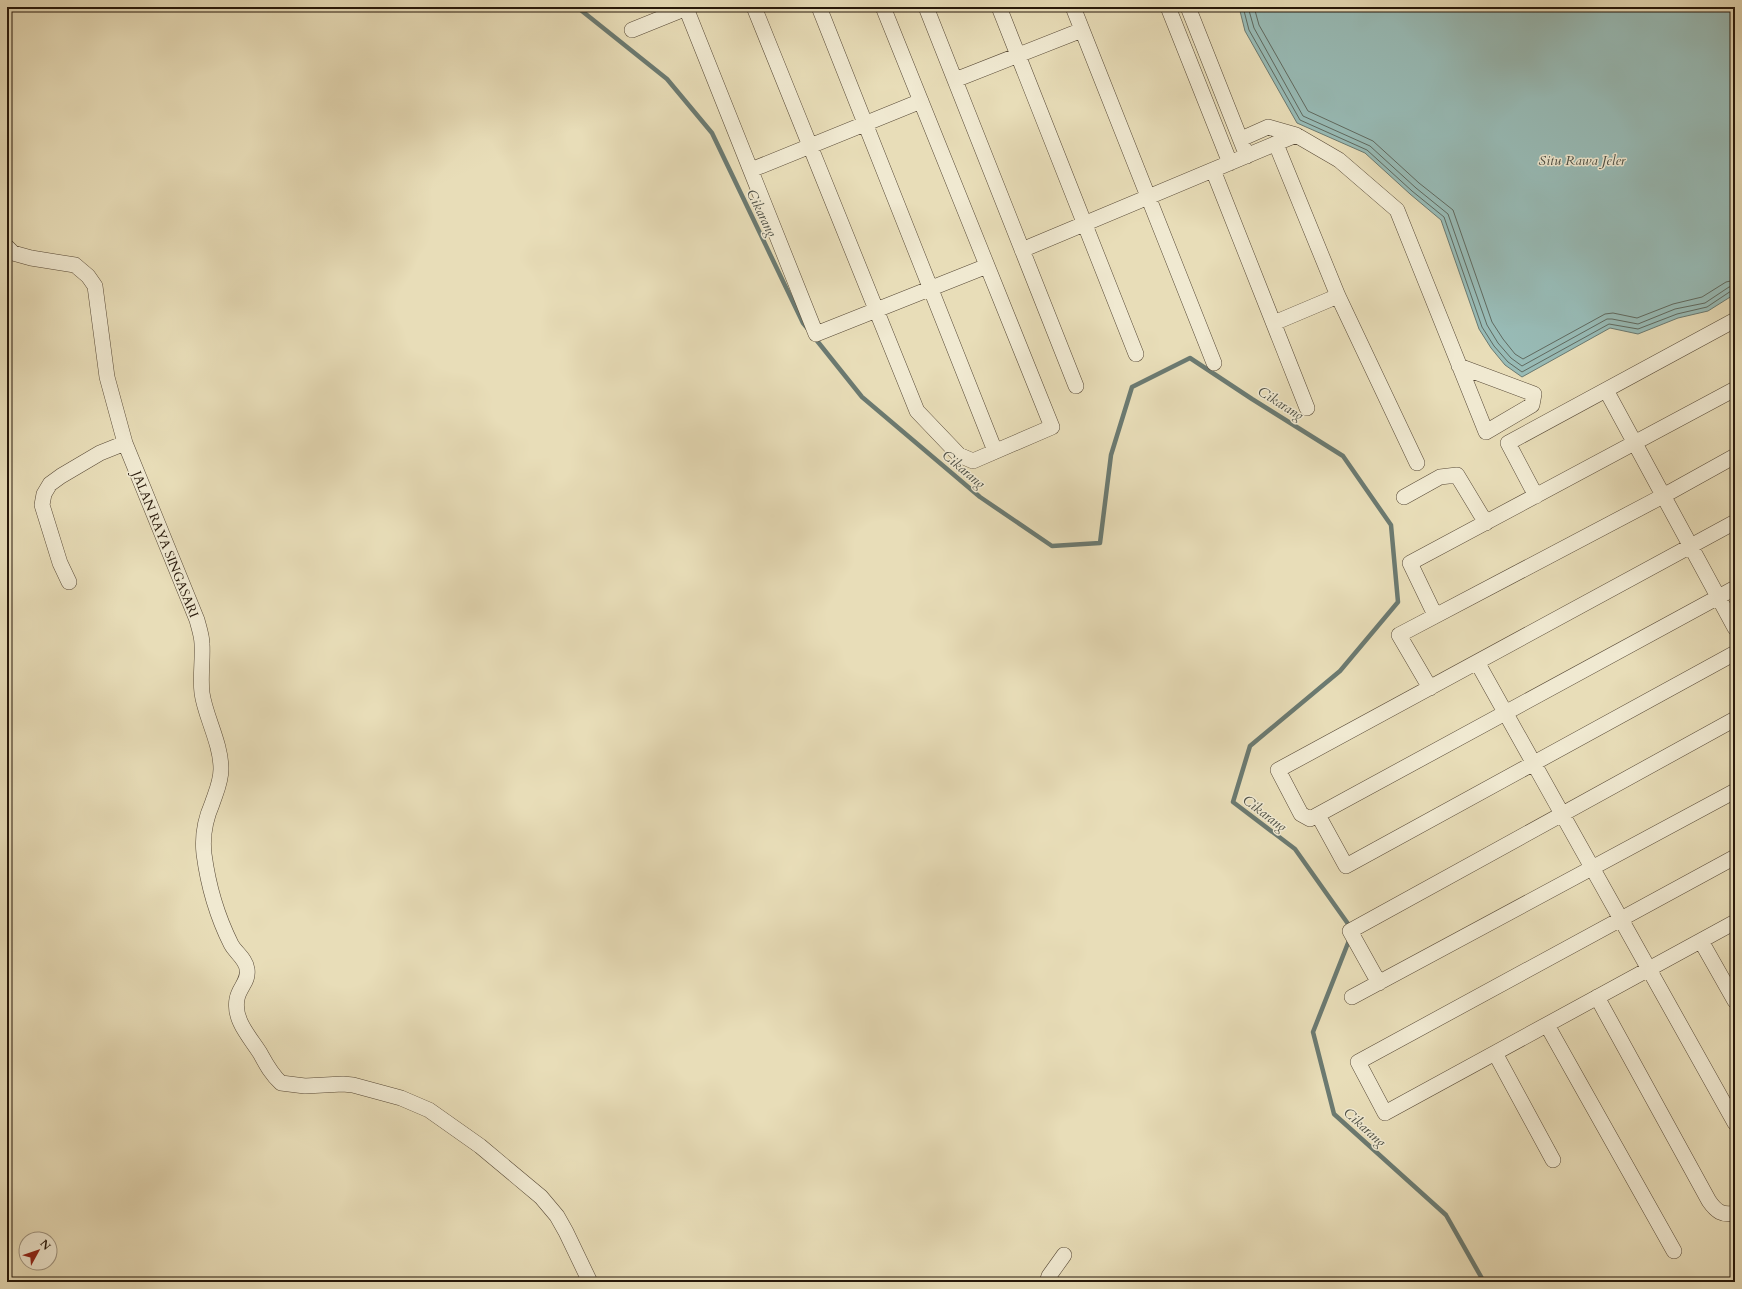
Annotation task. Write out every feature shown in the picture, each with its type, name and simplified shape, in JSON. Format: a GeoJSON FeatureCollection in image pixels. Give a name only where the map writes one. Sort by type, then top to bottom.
{"type":"FeatureCollection","features":[{"type":"Feature","properties":{"kind":"street"},"geometry":{"type":"LineString","coordinates":[[754,7],[917,411],[959,455],[973,461],[1052,427],[883,7]]}},
{"type":"Feature","properties":{"kind":"street"},"geometry":{"type":"LineString","coordinates":[[819,7],[995,451]]}},
{"type":"Feature","properties":{"kind":"street"},"geometry":{"type":"LineString","coordinates":[[926,7],[1076,386]]}},
{"type":"Feature","properties":{"kind":"street"},"geometry":{"type":"LineString","coordinates":[[999,7],[1136,354]]}},
{"type":"Feature","properties":{"kind":"street"},"geometry":{"type":"LineString","coordinates":[[1073,7],[1214,363]]}},
{"type":"Feature","properties":{"kind":"street"},"geometry":{"type":"LineString","coordinates":[[1168,7],[1230,163]]}},
{"type":"Feature","properties":{"kind":"street"},"geometry":{"type":"LineString","coordinates":[[1188,7],[1247,156]]}},
{"type":"Feature","properties":{"kind":"street"},"geometry":{"type":"LineString","coordinates":[[632,30],[687,8],[816,334],[987,266]]}},
{"type":"Feature","properties":{"kind":"street"},"geometry":{"type":"LineString","coordinates":[[955,80],[1082,30]]}},
{"type":"Feature","properties":{"kind":"street"},"geometry":{"type":"LineString","coordinates":[[751,170],[921,101]]}},
{"type":"Feature","properties":{"kind":"street"},"geometry":{"type":"LineString","coordinates":[[1211,116],[1228,108]]}},
{"type":"Feature","properties":{"kind":"street"},"geometry":{"type":"LineString","coordinates":[[1241,139],[1268,127],[1296,135],[1339,160],[1397,210],[1459,366],[1486,432],[1532,405],[1534,394],[1459,366]]}},
{"type":"Feature","properties":{"kind":"street"},"geometry":{"type":"LineString","coordinates":[[1022,250],[1296,135]]}},
{"type":"Feature","properties":{"kind":"street"},"geometry":{"type":"LineString","coordinates":[[1276,144],[1338,296],[1417,463]]}},
{"type":"Feature","properties":{"kind":"street"},"geometry":{"type":"LineString","coordinates":[[1213,170],[1307,408]]}},
{"type":"Feature","properties":{"kind":"street","name":"JALAN RAYA SINGASARI"},"geometry":{"type":"LineString","coordinates":[[7,247],[13,252],[31,258],[75,265],[88,276],[95,286],[107,377],[125,443],[190,599],[197,620],[202,642],[202,693],[214,730],[222,768],[217,792],[206,821],[203,841],[205,856],[220,920],[232,946],[247,967],[248,975],[245,984],[238,993],[236,1001],[238,1018],[246,1034],[259,1052],[267,1068],[281,1083],[305,1086],[343,1084],[353,1085],[401,1098],[429,1110],[475,1142],[542,1197],[560,1221],[590,1282]]}},
{"type":"Feature","properties":{"kind":"street"},"geometry":{"type":"LineString","coordinates":[[1274,324],[1338,296]]}},
{"type":"Feature","properties":{"kind":"street"},"geometry":{"type":"LineString","coordinates":[[1536,496],[1508,444],[1735,320]]}},
{"type":"Feature","properties":{"kind":"street"},"geometry":{"type":"LineString","coordinates":[[1435,615],[1410,563],[1735,389]]}},
{"type":"Feature","properties":{"kind":"street"},"geometry":{"type":"LineString","coordinates":[[1606,390],[1735,628]]}},
{"type":"Feature","properties":{"kind":"street"},"geometry":{"type":"LineString","coordinates":[[69,582],[60,563],[42,505],[44,494],[50,484],[61,476],[100,453],[125,443]]}},
{"type":"Feature","properties":{"kind":"street"},"geometry":{"type":"LineString","coordinates":[[1430,688],[1399,635],[1663,496],[1735,456]]}},
{"type":"Feature","properties":{"kind":"street"},"geometry":{"type":"LineString","coordinates":[[1404,497],[1440,477],[1457,475],[1486,523]]}},
{"type":"Feature","properties":{"kind":"street"},"geometry":{"type":"LineString","coordinates":[[1735,522],[1278,770],[1302,814],[1310,819],[1735,588]]}},
{"type":"Feature","properties":{"kind":"street"},"geometry":{"type":"LineString","coordinates":[[1318,815],[1346,866],[1735,653]]}},
{"type":"Feature","properties":{"kind":"street"},"geometry":{"type":"LineString","coordinates":[[1477,662],[1648,970],[1735,1122]]}},
{"type":"Feature","properties":{"kind":"street"},"geometry":{"type":"LineString","coordinates":[[1379,983],[1350,931],[1735,719]]}},
{"type":"Feature","properties":{"kind":"street"},"geometry":{"type":"LineString","coordinates":[[1352,997],[1735,790]]}},
{"type":"Feature","properties":{"kind":"street"},"geometry":{"type":"LineString","coordinates":[[1735,857],[1358,1062],[1385,1113],[1735,922]]}},
{"type":"Feature","properties":{"kind":"street"},"geometry":{"type":"LineString","coordinates":[[1701,941],[1735,1001]]}},
{"type":"Feature","properties":{"kind":"street"},"geometry":{"type":"LineString","coordinates":[[1597,997],[1709,1201],[1716,1210],[1722,1214],[1735,1213]]}},
{"type":"Feature","properties":{"kind":"street"},"geometry":{"type":"LineString","coordinates":[[1547,1025],[1674,1251]]}},
{"type":"Feature","properties":{"kind":"street"},"geometry":{"type":"LineString","coordinates":[[1495,1053],[1553,1160]]}},
{"type":"Feature","properties":{"kind":"street"},"geometry":{"type":"LineString","coordinates":[[1047,1282],[1049,1276],[1064,1255]]}},
{"type":"Feature","properties":{"kind":"water","name":"Situ Rawa Jeler"},"geometry":{"type":"Polygon","coordinates":[[[1239,7],[1735,7],[1735,294],[1708,311],[1678,318],[1638,334],[1610,328],[1522,377],[1505,365],[1491,348],[1479,329],[1441,220],[1365,153],[1297,123],[1245,31],[1239,7]]]}},
{"type":"Feature","properties":{"kind":"waterway","name":"Cikarang"},"geometry":{"type":"LineString","coordinates":[[577,7],[667,79],[712,133],[803,323],[808,329]]}},
{"type":"Feature","properties":{"kind":"waterway","name":"Cikarang"},"geometry":{"type":"LineString","coordinates":[[814,337],[862,397],[980,497],[1052,546],[1100,543],[1111,455],[1132,387],[1190,358],[1343,456],[1391,525],[1398,602],[1340,671],[1250,746],[1233,802],[1295,849],[1351,928]]}},
{"type":"Feature","properties":{"kind":"waterway","name":"Cikarang"},"geometry":{"type":"LineString","coordinates":[[1350,938],[1313,1032],[1334,1114],[1446,1215],[1484,1282]]}}]}
